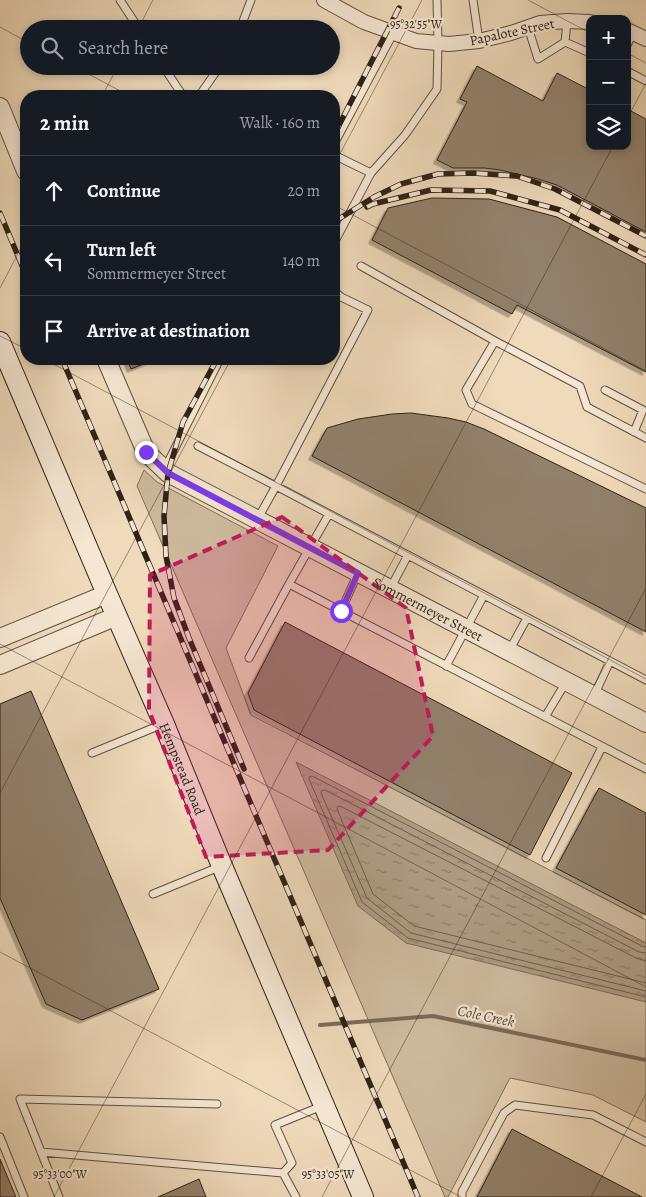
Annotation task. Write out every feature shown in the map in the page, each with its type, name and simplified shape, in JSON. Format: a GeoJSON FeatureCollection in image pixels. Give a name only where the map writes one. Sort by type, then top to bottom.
{"type":"FeatureCollection","features":[{"type":"Feature","properties":{"kind":"main road","name":"Hempstead Road"},"geometry":{"type":"LineString","coordinates":[[0,342],[8,367],[164,724],[222,866],[363,1197]]}},
{"type":"Feature","properties":{"kind":"street","name":"Papalote Street"},"geometry":{"type":"LineString","coordinates":[[324,0],[364,22],[416,41],[449,44],[480,42],[540,23],[586,22]]}},
{"type":"Feature","properties":{"kind":"street"},"geometry":{"type":"LineString","coordinates":[[0,108],[20,156]]}},
{"type":"Feature","properties":{"kind":"street","name":"Sommermeyer Street"},"geometry":{"type":"LineString","coordinates":[[109,365],[146,452],[168,473],[646,723]]}},
{"type":"Feature","properties":{"kind":"street"},"geometry":{"type":"LineString","coordinates":[[0,638],[107,594]]}},
{"type":"Feature","properties":{"kind":"street"},"geometry":{"type":"LineString","coordinates":[[0,665],[117,616]]}},
{"type":"Feature","properties":{"kind":"lane"},"geometry":{"type":"LineString","coordinates":[[120,0],[133,20]]}},
{"type":"Feature","properties":{"kind":"lane"},"geometry":{"type":"LineString","coordinates":[[243,20],[251,0]]}},
{"type":"Feature","properties":{"kind":"lane"},"geometry":{"type":"LineString","coordinates":[[340,232],[371,173],[405,135],[437,89],[437,0]]}},
{"type":"Feature","properties":{"kind":"lane"},"geometry":{"type":"LineString","coordinates":[[473,0],[480,42]]}},
{"type":"Feature","properties":{"kind":"lane"},"geometry":{"type":"LineString","coordinates":[[565,42],[567,21]]}},
{"type":"Feature","properties":{"kind":"lane"},"geometry":{"type":"LineString","coordinates":[[528,27],[538,58],[565,42]]}},
{"type":"Feature","properties":{"kind":"lane"},"geometry":{"type":"LineString","coordinates":[[340,133],[394,32]]}},
{"type":"Feature","properties":{"kind":"lane"},"geometry":{"type":"LineString","coordinates":[[565,42],[586,51]]}},
{"type":"Feature","properties":{"kind":"lane"},"geometry":{"type":"LineString","coordinates":[[631,73],[646,81]]}},
{"type":"Feature","properties":{"kind":"lane"},"geometry":{"type":"LineString","coordinates":[[169,75],[179,90]]}},
{"type":"Feature","properties":{"kind":"lane"},"geometry":{"type":"LineString","coordinates":[[203,90],[214,75]]}},
{"type":"Feature","properties":{"kind":"lane"},"geometry":{"type":"LineString","coordinates":[[340,158],[371,173]]}},
{"type":"Feature","properties":{"kind":"lane"},"geometry":{"type":"LineString","coordinates":[[362,266],[495,341],[580,386],[587,407],[646,438]]}},
{"type":"Feature","properties":{"kind":"lane"},"geometry":{"type":"LineString","coordinates":[[340,296],[368,310],[340,364]]}},
{"type":"Feature","properties":{"kind":"lane"},"geometry":{"type":"LineString","coordinates":[[495,341],[466,390],[472,404],[646,489]]}},
{"type":"Feature","properties":{"kind":"lane"},"geometry":{"type":"LineString","coordinates":[[164,470],[217,365]]}},
{"type":"Feature","properties":{"kind":"lane"},"geometry":{"type":"LineString","coordinates":[[257,520],[339,365]]}},
{"type":"Feature","properties":{"kind":"lane"},"geometry":{"type":"LineString","coordinates":[[605,390],[645,410],[634,432]]}},
{"type":"Feature","properties":{"kind":"lane"},"geometry":{"type":"LineString","coordinates":[[198,446],[646,680]]}},
{"type":"Feature","properties":{"kind":"lane"},"geometry":{"type":"LineString","coordinates":[[249,658],[329,514]]}},
{"type":"Feature","properties":{"kind":"lane"},"geometry":{"type":"LineString","coordinates":[[390,590],[408,555]]}},
{"type":"Feature","properties":{"kind":"lane"},"geometry":{"type":"LineString","coordinates":[[341,611],[358,573]]}},
{"type":"Feature","properties":{"kind":"lane"},"geometry":{"type":"LineString","coordinates":[[289,584],[646,769]]}},
{"type":"Feature","properties":{"kind":"lane"},"geometry":{"type":"LineString","coordinates":[[446,666],[484,595]]}},
{"type":"Feature","properties":{"kind":"lane"},"geometry":{"type":"LineString","coordinates":[[509,652],[527,618]]}},
{"type":"Feature","properties":{"kind":"lane"},"geometry":{"type":"LineString","coordinates":[[594,696],[610,661]]}},
{"type":"Feature","properties":{"kind":"lane"},"geometry":{"type":"LineString","coordinates":[[545,717],[566,682]]}},
{"type":"Feature","properties":{"kind":"lane"},"geometry":{"type":"LineString","coordinates":[[92,753],[164,724]]}},
{"type":"Feature","properties":{"kind":"lane"},"geometry":{"type":"LineString","coordinates":[[546,858],[602,747]]}},
{"type":"Feature","properties":{"kind":"lane"},"geometry":{"type":"LineString","coordinates":[[154,894],[222,866]]}},
{"type":"Feature","properties":{"kind":"lane"},"geometry":{"type":"LineString","coordinates":[[59,1197],[20,1099],[217,1104]]}},
{"type":"Feature","properties":{"kind":"lane"},"geometry":{"type":"LineString","coordinates":[[41,1152],[283,1173],[292,1164],[275,1125],[324,1105]]}},
{"type":"Feature","properties":{"kind":"lane"},"geometry":{"type":"LineString","coordinates":[[462,1197],[462,1192],[504,1113],[515,1105],[593,1116],[646,1142]]}},
{"type":"Feature","properties":{"kind":"lane"},"geometry":{"type":"LineString","coordinates":[[0,1137],[24,1197]]}},
{"type":"Feature","properties":{"kind":"lane"},"geometry":{"type":"LineString","coordinates":[[283,1173],[296,1197]]}},
{"type":"Feature","properties":{"kind":"highlighted area"},"geometry":{"type":"Polygon","coordinates":[[[282,517],[406,608],[433,736],[328,850],[206,857],[149,710],[150,575],[282,517]]]}},
{"type":"Feature","properties":{"kind":"shaded area"},"geometry":{"type":"Polygon","coordinates":[[[144,470],[157,482],[278,546],[226,648],[251,715],[646,920],[646,1122],[593,1095],[510,1078],[448,1197],[445,1197],[137,486],[144,470]]]}},
{"type":"Feature","properties":{"kind":"water"},"geometry":{"type":"Polygon","coordinates":[[[296,762],[646,943],[646,1002],[406,943],[358,906],[296,762]]]}},
{"type":"Feature","properties":{"kind":"building"},"geometry":{"type":"Polygon","coordinates":[[[477,66],[543,101],[557,73],[586,88],[586,150],[631,150],[631,111],[646,119],[646,232],[557,185],[500,170],[453,168],[437,160],[467,102],[460,99],[477,66]]]}},
{"type":"Feature","properties":{"kind":"building"},"geometry":{"type":"Polygon","coordinates":[[[432,198],[489,199],[557,217],[646,264],[646,372],[517,305],[512,314],[372,240],[388,208],[432,198]]]}},
{"type":"Feature","properties":{"kind":"building"},"geometry":{"type":"Polygon","coordinates":[[[129,365],[141,365],[131,369],[129,365]]]}},
{"type":"Feature","properties":{"kind":"building"},"geometry":{"type":"Polygon","coordinates":[[[411,413],[448,418],[484,429],[646,508],[646,632],[312,456],[327,428],[358,419],[411,413]]]}},
{"type":"Feature","properties":{"kind":"building"},"geometry":{"type":"Polygon","coordinates":[[[285,622],[572,773],[530,855],[254,710],[248,693],[285,622]]]}},
{"type":"Feature","properties":{"kind":"building"},"geometry":{"type":"Polygon","coordinates":[[[31,691],[159,989],[82,1020],[46,1004],[0,898],[0,704],[31,691]]]}},
{"type":"Feature","properties":{"kind":"building"},"geometry":{"type":"Polygon","coordinates":[[[599,788],[646,813],[646,915],[556,868],[599,788]]]}},
{"type":"Feature","properties":{"kind":"building"},"geometry":{"type":"Polygon","coordinates":[[[512,1129],[642,1197],[477,1197],[512,1129]]]}},
{"type":"Feature","properties":{"kind":"building"},"geometry":{"type":"Polygon","coordinates":[[[0,1159],[16,1197],[0,1197],[0,1159]]]}},
{"type":"Feature","properties":{"kind":"building"},"geometry":{"type":"Polygon","coordinates":[[[199,1179],[206,1197],[158,1197],[199,1179]]]}},
{"type":"Feature","properties":{"kind":"waterway","name":"Cole Creek"},"geometry":{"type":"LineString","coordinates":[[320,1025],[433,1016],[646,1060]]}},
{"type":"Feature","properties":{"kind":"railway"},"geometry":{"type":"LineString","coordinates":[[340,123],[399,8]]}},
{"type":"Feature","properties":{"kind":"railway"},"geometry":{"type":"LineString","coordinates":[[340,218],[374,197],[401,184],[438,174],[473,173],[517,176],[555,189],[646,236]]}},
{"type":"Feature","properties":{"kind":"railway"},"geometry":{"type":"LineString","coordinates":[[367,207],[431,190],[490,191],[560,210],[646,255]]}},
{"type":"Feature","properties":{"kind":"railway"},"geometry":{"type":"LineString","coordinates":[[0,213],[20,261]]}},
{"type":"Feature","properties":{"kind":"railway"},"geometry":{"type":"LineString","coordinates":[[65,365],[418,1197]]}},
{"type":"Feature","properties":{"kind":"railway"},"geometry":{"type":"LineString","coordinates":[[214,365],[183,422],[168,473],[164,516],[166,556],[174,598],[244,769]]}},
{"type":"Feature","properties":{"kind":"route"},"geometry":{"type":"LineString","coordinates":[[146,452],[168,473],[358,573],[341,611]]}}]}
